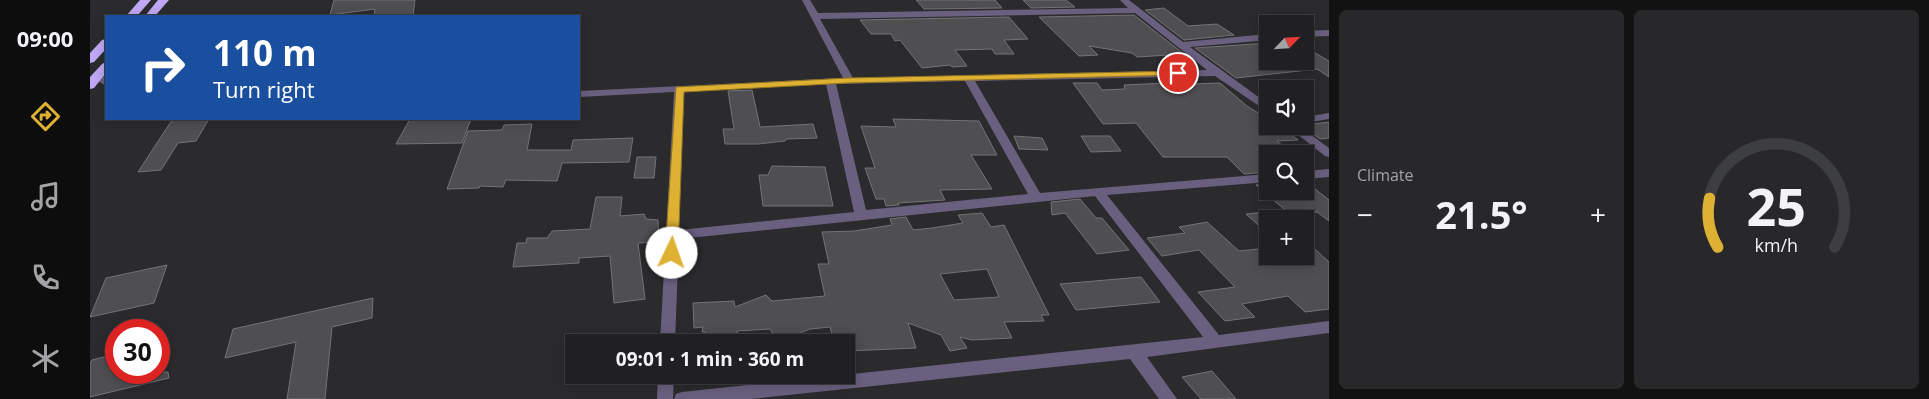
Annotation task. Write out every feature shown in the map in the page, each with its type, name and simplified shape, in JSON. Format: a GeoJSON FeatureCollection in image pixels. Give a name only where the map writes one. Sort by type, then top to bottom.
{"type":"FeatureCollection","features":[{"type":"Feature","properties":{"kind":"highway"},"geometry":{"type":"LineString","coordinates":[[131,15],[146,0]]}},
{"type":"Feature","properties":{"kind":"highway"},"geometry":{"type":"LineString","coordinates":[[151,15],[164,0]]}},
{"type":"Feature","properties":{"kind":"highway"},"geometry":{"type":"LineString","coordinates":[[90,60],[105,43]]}},
{"type":"Feature","properties":{"kind":"highway"},"geometry":{"type":"LineString","coordinates":[[98,81],[105,68]]}},
{"type":"Feature","properties":{"kind":"street"},"geometry":{"type":"LineString","coordinates":[[806,0],[848,80]]}},
{"type":"Feature","properties":{"kind":"street"},"geometry":{"type":"LineString","coordinates":[[1124,0],[1217,73],[1259,103]]}},
{"type":"Feature","properties":{"kind":"street"},"geometry":{"type":"LineString","coordinates":[[816,16],[1136,10]]}},
{"type":"Feature","properties":{"kind":"street"},"geometry":{"type":"LineString","coordinates":[[1314,34],[1329,33]]}},
{"type":"Feature","properties":{"kind":"street"},"geometry":{"type":"LineString","coordinates":[[1182,45],[1259,38]]}},
{"type":"Feature","properties":{"kind":"street"},"geometry":{"type":"LineString","coordinates":[[580,94],[848,80],[1217,73]]}},
{"type":"Feature","properties":{"kind":"street"},"geometry":{"type":"LineString","coordinates":[[968,77],[1036,197]]}},
{"type":"Feature","properties":{"kind":"street"},"geometry":{"type":"LineString","coordinates":[[830,81],[861,215]]}},
{"type":"Feature","properties":{"kind":"street"},"geometry":{"type":"LineString","coordinates":[[667,334],[679,89]]}},
{"type":"Feature","properties":{"kind":"street"},"geometry":{"type":"LineString","coordinates":[[1314,118],[1329,116]]}},
{"type":"Feature","properties":{"kind":"street"},"geometry":{"type":"LineString","coordinates":[[1304,135],[1329,153]]}},
{"type":"Feature","properties":{"kind":"street"},"geometry":{"type":"LineString","coordinates":[[1314,174],[1329,173]]}},
{"type":"Feature","properties":{"kind":"street"},"geometry":{"type":"LineString","coordinates":[[672,235],[1036,197],[1259,179]]}},
{"type":"Feature","properties":{"kind":"street"},"geometry":{"type":"LineString","coordinates":[[1099,193],[1216,341]]}},
{"type":"Feature","properties":{"kind":"street"},"geometry":{"type":"LineString","coordinates":[[682,399],[1134,352],[1329,327]]}},
{"type":"Feature","properties":{"kind":"street"},"geometry":{"type":"LineString","coordinates":[[1134,352],[1170,399]]}},
{"type":"Feature","properties":{"kind":"street"},"geometry":{"type":"LineString","coordinates":[[665,399],[666,384]]}},
{"type":"Feature","properties":{"kind":"building"},"geometry":{"type":"Polygon","coordinates":[[[334,0],[415,0],[413,15],[374,15],[375,9],[330,15],[334,0]]]}},
{"type":"Feature","properties":{"kind":"building"},"geometry":{"type":"Polygon","coordinates":[[[916,0],[995,0],[1002,8],[924,9],[916,0]]]}},
{"type":"Feature","properties":{"kind":"building"},"geometry":{"type":"Polygon","coordinates":[[[1023,0],[1066,0],[1075,7],[1031,8],[1023,0]]]}},
{"type":"Feature","properties":{"kind":"building"},"geometry":{"type":"Polygon","coordinates":[[[1164,8],[1188,26],[1217,24],[1234,35],[1184,40],[1145,10],[1164,8]]]}},
{"type":"Feature","properties":{"kind":"building"},"geometry":{"type":"Polygon","coordinates":[[[1134,15],[1184,54],[1137,57],[1132,53],[1089,46],[1098,55],[1079,56],[1039,17],[1134,15]]]}},
{"type":"Feature","properties":{"kind":"building"},"geometry":{"type":"Polygon","coordinates":[[[1009,17],[1028,39],[1004,40],[1014,54],[995,54],[992,49],[955,50],[967,66],[952,67],[950,65],[922,68],[900,40],[895,41],[891,34],[871,34],[860,20],[1009,17]]]}},
{"type":"Feature","properties":{"kind":"building"},"geometry":{"type":"Polygon","coordinates":[[[1259,44],[1259,70],[1308,70],[1236,78],[1195,48],[1259,44]]]}},
{"type":"Feature","properties":{"kind":"building"},"geometry":{"type":"Polygon","coordinates":[[[1314,52],[1329,61],[1329,77],[1317,69],[1314,69],[1314,52]]]}},
{"type":"Feature","properties":{"kind":"building"},"geometry":{"type":"Polygon","coordinates":[[[1188,82],[1190,84],[1220,83],[1247,106],[1259,113],[1259,135],[1292,135],[1298,140],[1277,141],[1282,145],[1259,145],[1259,173],[1244,174],[1227,157],[1163,157],[1136,123],[1103,124],[1073,83],[1097,83],[1102,90],[1125,89],[1124,85],[1188,82]]]}},
{"type":"Feature","properties":{"kind":"building"},"geometry":{"type":"Polygon","coordinates":[[[752,90],[760,127],[813,124],[817,138],[786,139],[785,141],[758,144],[725,144],[723,129],[734,129],[728,91],[752,90]]]}},
{"type":"Feature","properties":{"kind":"building"},"geometry":{"type":"Polygon","coordinates":[[[893,119],[979,121],[997,155],[971,155],[992,189],[940,190],[945,200],[898,203],[899,205],[886,206],[884,199],[876,199],[865,168],[875,168],[861,126],[896,127],[893,119]]]}},
{"type":"Feature","properties":{"kind":"building"},"geometry":{"type":"Polygon","coordinates":[[[172,120],[208,120],[196,141],[178,143],[161,170],[138,172],[172,120]]]}},
{"type":"Feature","properties":{"kind":"building"},"geometry":{"type":"Polygon","coordinates":[[[409,120],[471,120],[462,143],[396,144],[409,120]]]}},
{"type":"Feature","properties":{"kind":"building"},"geometry":{"type":"Polygon","coordinates":[[[1329,122],[1329,138],[1320,139],[1314,135],[1314,124],[1329,122]]]}},
{"type":"Feature","properties":{"kind":"building"},"geometry":{"type":"Polygon","coordinates":[[[532,124],[527,150],[571,150],[573,140],[633,138],[629,162],[562,163],[557,181],[506,180],[503,187],[480,186],[479,188],[447,189],[468,131],[502,130],[504,125],[532,124]]]}},
{"type":"Feature","properties":{"kind":"building"},"geometry":{"type":"Polygon","coordinates":[[[1014,136],[1042,138],[1048,150],[1019,149],[1014,136]]]}},
{"type":"Feature","properties":{"kind":"building"},"geometry":{"type":"Polygon","coordinates":[[[1081,136],[1110,136],[1121,151],[1091,152],[1081,136]]]}},
{"type":"Feature","properties":{"kind":"building"},"geometry":{"type":"Polygon","coordinates":[[[637,157],[656,157],[654,178],[634,178],[637,157]]]}},
{"type":"Feature","properties":{"kind":"building"},"geometry":{"type":"Polygon","coordinates":[[[772,166],[825,167],[833,206],[763,206],[759,175],[768,175],[772,166]]]}},
{"type":"Feature","properties":{"kind":"building"},"geometry":{"type":"Polygon","coordinates":[[[1314,188],[1329,200],[1329,221],[1317,212],[1314,212],[1314,210],[1285,210],[1274,200],[1314,200],[1314,188]]]}},
{"type":"Feature","properties":{"kind":"building"},"geometry":{"type":"Polygon","coordinates":[[[596,197],[622,197],[620,216],[644,214],[646,219],[658,220],[659,242],[638,243],[645,299],[614,303],[610,256],[579,258],[579,263],[513,267],[517,243],[526,243],[527,238],[547,238],[552,231],[590,229],[596,197]]]}},
{"type":"Feature","properties":{"kind":"building"},"geometry":{"type":"Polygon","coordinates":[[[1080,199],[1096,218],[1102,218],[1129,250],[1097,254],[1065,213],[1052,215],[1051,202],[1080,199]]]}},
{"type":"Feature","properties":{"kind":"building"},"geometry":{"type":"Polygon","coordinates":[[[982,213],[991,227],[1004,225],[1049,315],[1041,315],[1044,321],[1004,322],[1012,338],[972,340],[960,337],[967,348],[950,351],[941,335],[908,323],[916,348],[855,351],[855,334],[832,334],[830,327],[810,329],[798,334],[773,334],[770,329],[737,331],[738,334],[705,334],[705,332],[702,332],[703,327],[694,328],[693,303],[734,301],[735,307],[766,295],[772,301],[825,296],[818,264],[829,264],[822,232],[854,231],[892,225],[890,219],[906,217],[913,230],[963,223],[958,215],[982,213]],[[987,269],[940,274],[954,300],[999,297],[987,269]]]}},
{"type":"Feature","properties":{"kind":"building"},"geometry":{"type":"Polygon","coordinates":[[[1259,213],[1259,226],[1246,214],[1259,213]]]}},
{"type":"Feature","properties":{"kind":"building"},"geometry":{"type":"Polygon","coordinates":[[[1207,222],[1239,251],[1259,249],[1259,265],[1314,265],[1314,248],[1329,262],[1329,309],[1305,312],[1288,296],[1242,304],[1255,317],[1225,321],[1198,292],[1235,287],[1199,250],[1162,256],[1147,238],[1185,233],[1179,227],[1207,222]]]}},
{"type":"Feature","properties":{"kind":"building"},"geometry":{"type":"Polygon","coordinates":[[[167,265],[154,303],[90,317],[106,278],[167,265]]]}},
{"type":"Feature","properties":{"kind":"building"},"geometry":{"type":"Polygon","coordinates":[[[1141,277],[1160,302],[1076,310],[1060,284],[1141,277]]]}},
{"type":"Feature","properties":{"kind":"building"},"geometry":{"type":"Polygon","coordinates":[[[373,298],[372,318],[332,327],[325,399],[287,399],[296,342],[225,358],[233,329],[373,298]]]}},
{"type":"Feature","properties":{"kind":"building"},"geometry":{"type":"Polygon","coordinates":[[[105,357],[105,384],[144,384],[90,397],[90,364],[92,360],[105,357]]]}},
{"type":"Feature","properties":{"kind":"building"},"geometry":{"type":"Polygon","coordinates":[[[1212,371],[1236,399],[1201,399],[1182,377],[1212,371]]]}},
{"type":"Feature","properties":{"kind":"route"},"geometry":{"type":"LineString","coordinates":[[672,253],[679,89],[848,80],[1178,73]]}}]}
